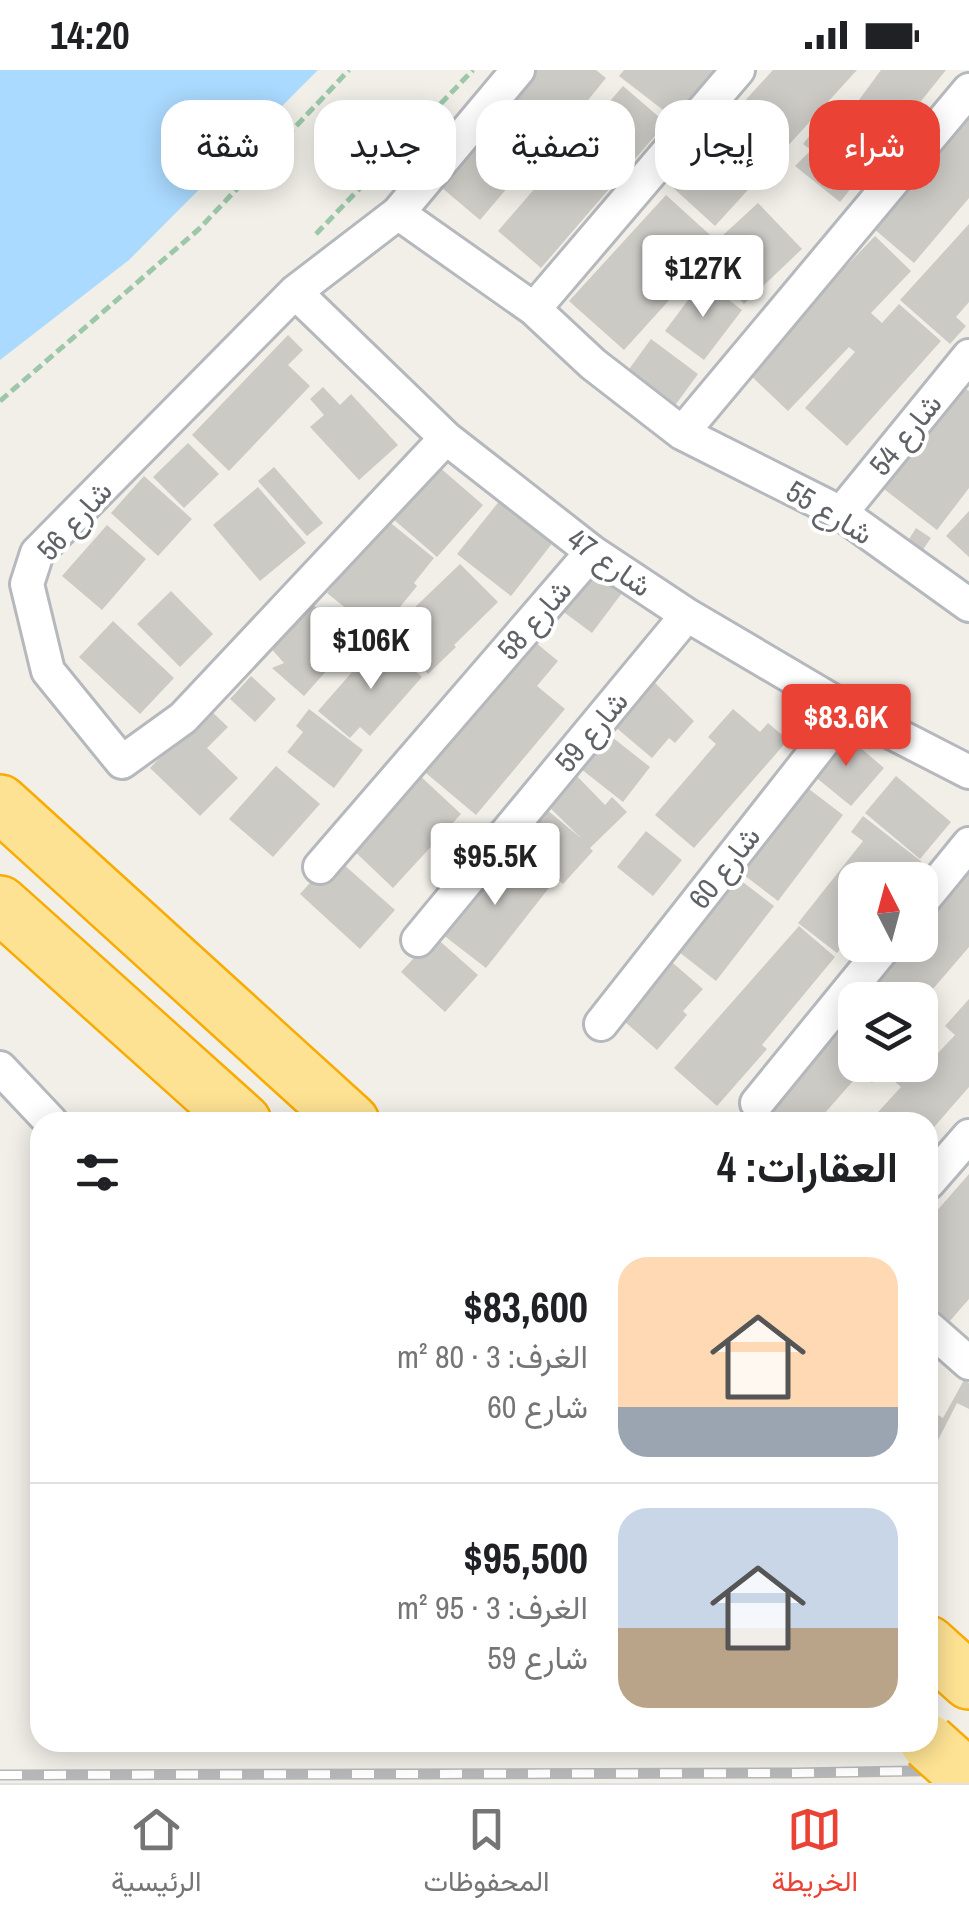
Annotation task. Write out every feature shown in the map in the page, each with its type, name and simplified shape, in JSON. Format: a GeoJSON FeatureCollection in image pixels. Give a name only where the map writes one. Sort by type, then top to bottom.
{"type":"FeatureCollection","features":[{"type":"Feature","properties":{"kind":"highway"},"geometry":{"type":"LineString","coordinates":[[0,804],[339,1112]]}},
{"type":"Feature","properties":{"kind":"highway"},"geometry":{"type":"LineString","coordinates":[[0,904],[232,1112]]}},
{"type":"Feature","properties":{"kind":"highway"},"geometry":{"type":"LineString","coordinates":[[938,1751],[969,1779]]}},
{"type":"Feature","properties":{"kind":"street","name":"شارع 56"},"geometry":{"type":"LineString","coordinates":[[446,438],[183,718],[122,762],[48,671],[28,584],[37,553],[294,292],[398,213],[518,70]]}},
{"type":"Feature","properties":{"kind":"street"},"geometry":{"type":"LineString","coordinates":[[398,213],[534,309],[738,70]]}},
{"type":"Feature","properties":{"kind":"street"},"geometry":{"type":"LineString","coordinates":[[682,432],[969,90]]}},
{"type":"Feature","properties":{"kind":"street","name":"شارع 47"},"geometry":{"type":"LineString","coordinates":[[294,292],[446,438],[592,552],[687,615],[848,710],[969,772]]}},
{"type":"Feature","properties":{"kind":"street","name":"شارع 55"},"geometry":{"type":"LineString","coordinates":[[534,309],[593,364],[682,432],[840,512],[969,605]]}},
{"type":"Feature","properties":{"kind":"street","name":"شارع 54"},"geometry":{"type":"LineString","coordinates":[[840,512],[969,356]]}},
{"type":"Feature","properties":{"kind":"street","name":"شارع 58"},"geometry":{"type":"LineString","coordinates":[[320,867],[592,552]]}},
{"type":"Feature","properties":{"kind":"street","name":"شارع 59"},"geometry":{"type":"LineString","coordinates":[[418,940],[687,615]]}},
{"type":"Feature","properties":{"kind":"street","name":"شارع 60"},"geometry":{"type":"LineString","coordinates":[[601,1024],[848,710]]}},
{"type":"Feature","properties":{"kind":"street"},"geometry":{"type":"LineString","coordinates":[[938,882],[969,844]]}},
{"type":"Feature","properties":{"kind":"street"},"geometry":{"type":"LineString","coordinates":[[757,1102],[872,962]]}},
{"type":"Feature","properties":{"kind":"street"},"geometry":{"type":"LineString","coordinates":[[0,1068],[42,1112]]}},
{"type":"Feature","properties":{"kind":"street"},"geometry":{"type":"LineString","coordinates":[[938,1172],[969,1136]]}},
{"type":"Feature","properties":{"kind":"street"},"geometry":{"type":"LineString","coordinates":[[938,1336],[969,1363]]}},
{"type":"Feature","properties":{"kind":"path"},"geometry":{"type":"LineString","coordinates":[[0,401],[199,229],[348,70]]}},
{"type":"Feature","properties":{"kind":"water"},"geometry":{"type":"Polygon","coordinates":[[[0,70],[318,70],[288,100],[161,100],[161,190],[199,190],[129,260],[0,360],[0,70]]]}},
{"type":"Feature","properties":{"kind":"building"},"geometry":{"type":"Polygon","coordinates":[[[532,70],[596,70],[606,78],[588,100],[508,100],[532,70]]]}},
{"type":"Feature","properties":{"kind":"building"},"geometry":{"type":"Polygon","coordinates":[[[624,70],[714,70],[691,100],[655,100],[655,104],[619,76],[624,70]]]}},
{"type":"Feature","properties":{"kind":"building"},"geometry":{"type":"Polygon","coordinates":[[[773,70],[857,70],[830,100],[809,100],[809,123],[789,145],[789,100],[746,100],[773,70]]]}},
{"type":"Feature","properties":{"kind":"building"},"geometry":{"type":"Polygon","coordinates":[[[881,70],[946,70],[922,100],[859,100],[881,70]]]}},
{"type":"Feature","properties":{"kind":"building"},"geometry":{"type":"Polygon","coordinates":[[[623,86],[655,114],[655,136],[635,159],[635,100],[611,100],[623,86]]]}},
{"type":"Feature","properties":{"kind":"building"},"geometry":{"type":"Polygon","coordinates":[[[969,115],[969,198],[914,263],[873,228],[905,190],[940,190],[940,149],[969,115]]]}},
{"type":"Feature","properties":{"kind":"building"},"geometry":{"type":"Polygon","coordinates":[[[476,134],[476,190],[506,190],[480,220],[444,190],[456,190],[456,157],[476,134]]]}},
{"type":"Feature","properties":{"kind":"building"},"geometry":{"type":"Polygon","coordinates":[[[809,152],[809,177],[795,166],[809,152]]]}},
{"type":"Feature","properties":{"kind":"building"},"geometry":{"type":"Polygon","coordinates":[[[533,190],[608,190],[541,268],[498,231],[533,190]]]}},
{"type":"Feature","properties":{"kind":"building"},"geometry":{"type":"Polygon","coordinates":[[[676,190],[748,190],[715,226],[676,190]]]}},
{"type":"Feature","properties":{"kind":"building"},"geometry":{"type":"Polygon","coordinates":[[[825,190],[850,190],[840,202],[825,190]]]}},
{"type":"Feature","properties":{"kind":"building"},"geometry":{"type":"Polygon","coordinates":[[[666,195],[720,244],[624,350],[569,301],[666,195]]]}},
{"type":"Feature","properties":{"kind":"building"},"geometry":{"type":"Polygon","coordinates":[[[758,203],[802,249],[744,304],[714,272],[736,251],[722,236],[758,203]]]}},
{"type":"Feature","properties":{"kind":"building"},"geometry":{"type":"Polygon","coordinates":[[[969,224],[969,302],[956,317],[966,326],[950,344],[900,300],[969,224]]]}},
{"type":"Feature","properties":{"kind":"building"},"geometry":{"type":"Polygon","coordinates":[[[875,236],[911,271],[871,313],[882,323],[899,304],[941,341],[847,446],[805,408],[855,352],[849,347],[788,411],[746,371],[875,236]]]}},
{"type":"Feature","properties":{"kind":"building"},"geometry":{"type":"Polygon","coordinates":[[[703,280],[742,310],[704,360],[665,331],[703,280]]]}},
{"type":"Feature","properties":{"kind":"building"},"geometry":{"type":"Polygon","coordinates":[[[288,335],[303,350],[288,365],[310,386],[229,471],[192,435],[288,335]]]}},
{"type":"Feature","properties":{"kind":"building"},"geometry":{"type":"Polygon","coordinates":[[[651,339],[698,374],[671,411],[624,376],[651,339]]]}},
{"type":"Feature","properties":{"kind":"building"},"geometry":{"type":"Polygon","coordinates":[[[323,387],[340,405],[351,394],[398,445],[359,480],[310,427],[324,415],[310,399],[323,387]]]}},
{"type":"Feature","properties":{"kind":"building"},"geometry":{"type":"Polygon","coordinates":[[[963,387],[969,391],[969,488],[937,530],[884,489],[963,387]]]}},
{"type":"Feature","properties":{"kind":"building"},"geometry":{"type":"Polygon","coordinates":[[[188,443],[219,474],[184,508],[153,477],[188,443]]]}},
{"type":"Feature","properties":{"kind":"building"},"geometry":{"type":"Polygon","coordinates":[[[438,466],[483,505],[437,557],[392,518],[438,466]]]}},
{"type":"Feature","properties":{"kind":"building"},"geometry":{"type":"Polygon","coordinates":[[[274,467],[323,523],[307,536],[258,481],[274,467]]]}},
{"type":"Feature","properties":{"kind":"building"},"geometry":{"type":"Polygon","coordinates":[[[144,476],[192,519],[158,556],[111,513],[144,476]]]}},
{"type":"Feature","properties":{"kind":"building"},"geometry":{"type":"Polygon","coordinates":[[[258,487],[306,543],[260,581],[213,525],[258,487]]]}},
{"type":"Feature","properties":{"kind":"building"},"geometry":{"type":"Polygon","coordinates":[[[501,499],[554,541],[511,596],[457,554],[501,499]]]}},
{"type":"Feature","properties":{"kind":"building"},"geometry":{"type":"Polygon","coordinates":[[[969,511],[969,557],[946,536],[969,511]]]}},
{"type":"Feature","properties":{"kind":"building"},"geometry":{"type":"Polygon","coordinates":[[[387,520],[434,558],[378,634],[327,593],[387,520]]]}},
{"type":"Feature","properties":{"kind":"building"},"geometry":{"type":"Polygon","coordinates":[[[107,525],[146,559],[102,610],[62,576],[107,525]]]}},
{"type":"Feature","properties":{"kind":"building"},"geometry":{"type":"Polygon","coordinates":[[[916,528],[931,538],[915,561],[901,552],[916,528]]]}},
{"type":"Feature","properties":{"kind":"building"},"geometry":{"type":"Polygon","coordinates":[[[460,564],[498,602],[428,674],[388,633],[460,564]]]}},
{"type":"Feature","properties":{"kind":"building"},"geometry":{"type":"Polygon","coordinates":[[[588,566],[622,593],[592,633],[557,607],[588,566]]]}},
{"type":"Feature","properties":{"kind":"building"},"geometry":{"type":"Polygon","coordinates":[[[171,591],[213,634],[180,667],[137,624],[171,591]]]}},
{"type":"Feature","properties":{"kind":"building"},"geometry":{"type":"Polygon","coordinates":[[[310,602],[354,640],[304,696],[272,668],[284,663],[268,645],[310,602]]]}},
{"type":"Feature","properties":{"kind":"building"},"geometry":{"type":"Polygon","coordinates":[[[113,621],[174,678],[140,714],[79,657],[113,621]]]}},
{"type":"Feature","properties":{"kind":"building"},"geometry":{"type":"Polygon","coordinates":[[[529,637],[558,661],[537,686],[565,709],[476,815],[420,768],[529,637]]]}},
{"type":"Feature","properties":{"kind":"building"},"geometry":{"type":"Polygon","coordinates":[[[380,640],[422,677],[370,736],[360,727],[350,738],[318,711],[380,640]]]}},
{"type":"Feature","properties":{"kind":"building"},"geometry":{"type":"Polygon","coordinates":[[[251,676],[276,699],[255,722],[230,699],[251,676]]]}},
{"type":"Feature","properties":{"kind":"building"},"geometry":{"type":"Polygon","coordinates":[[[652,680],[694,721],[675,743],[669,738],[652,758],[613,725],[652,680]]]}},
{"type":"Feature","properties":{"kind":"building"},"geometry":{"type":"Polygon","coordinates":[[[208,708],[228,727],[207,748],[238,778],[200,816],[150,768],[208,708]]]}},
{"type":"Feature","properties":{"kind":"building"},"geometry":{"type":"Polygon","coordinates":[[[309,709],[363,750],[334,788],[287,752],[303,732],[296,726],[309,709]]]}},
{"type":"Feature","properties":{"kind":"building"},"geometry":{"type":"Polygon","coordinates":[[[733,709],[760,732],[768,723],[788,740],[694,848],[655,815],[716,744],[708,737],[733,709]]]}},
{"type":"Feature","properties":{"kind":"building"},"geometry":{"type":"Polygon","coordinates":[[[603,730],[650,767],[623,802],[576,765],[603,730]]]}},
{"type":"Feature","properties":{"kind":"building"},"geometry":{"type":"Polygon","coordinates":[[[842,732],[884,768],[851,806],[808,771],[842,732]]]}},
{"type":"Feature","properties":{"kind":"building"},"geometry":{"type":"Polygon","coordinates":[[[276,766],[320,804],[273,857],[229,819],[276,766]]]}},
{"type":"Feature","properties":{"kind":"building"},"geometry":{"type":"Polygon","coordinates":[[[417,773],[461,814],[393,888],[349,846],[417,773]]]}},
{"type":"Feature","properties":{"kind":"building"},"geometry":{"type":"Polygon","coordinates":[[[575,774],[605,805],[612,797],[627,812],[590,848],[593,851],[563,884],[516,843],[546,809],[582,839],[545,803],[575,774]]]}},
{"type":"Feature","properties":{"kind":"building"},"geometry":{"type":"Polygon","coordinates":[[[896,776],[951,822],[920,859],[865,813],[896,776]]]}},
{"type":"Feature","properties":{"kind":"building"},"geometry":{"type":"Polygon","coordinates":[[[801,783],[843,815],[778,901],[736,869],[801,783]]]}},
{"type":"Feature","properties":{"kind":"building"},"geometry":{"type":"Polygon","coordinates":[[[863,816],[922,862],[846,862],[863,841],[851,832],[863,816]]]}},
{"type":"Feature","properties":{"kind":"building"},"geometry":{"type":"Polygon","coordinates":[[[646,831],[682,860],[653,896],[617,867],[646,831]]]}},
{"type":"Feature","properties":{"kind":"building"},"geometry":{"type":"Polygon","coordinates":[[[504,847],[552,884],[486,968],[438,931],[504,847]]]}},
{"type":"Feature","properties":{"kind":"building"},"geometry":{"type":"Polygon","coordinates":[[[334,856],[395,910],[360,949],[300,894],[334,856]]]}},
{"type":"Feature","properties":{"kind":"building"},"geometry":{"type":"Polygon","coordinates":[[[969,867],[969,947],[938,983],[873,982],[890,962],[938,962],[938,903],[969,867]]]}},
{"type":"Feature","properties":{"kind":"building"},"geometry":{"type":"Polygon","coordinates":[[[731,873],[774,906],[716,981],[674,948],[731,873]]]}},
{"type":"Feature","properties":{"kind":"building"},"geometry":{"type":"Polygon","coordinates":[[[838,873],[838,952],[798,923],[838,873]]]}},
{"type":"Feature","properties":{"kind":"building"},"geometry":{"type":"Polygon","coordinates":[[[799,926],[835,957],[762,1045],[767,1049],[717,1106],[674,1068],[799,926]]]}},
{"type":"Feature","properties":{"kind":"building"},"geometry":{"type":"Polygon","coordinates":[[[434,936],[478,975],[445,1012],[401,972],[434,936]]]}},
{"type":"Feature","properties":{"kind":"building"},"geometry":{"type":"Polygon","coordinates":[[[667,958],[703,989],[657,1050],[616,1014],[667,958]]]}},
{"type":"Feature","properties":{"kind":"building"},"geometry":{"type":"Polygon","coordinates":[[[969,999],[969,1087],[938,1123],[938,1112],[878,1112],[901,1087],[895,1082],[938,1082],[938,1053],[955,1035],[945,1026],[969,999]]]}},
{"type":"Feature","properties":{"kind":"building"},"geometry":{"type":"Polygon","coordinates":[[[838,1023],[838,1082],[852,1082],[826,1112],[761,1112],[838,1023]]]}},
{"type":"Feature","properties":{"kind":"building"},"geometry":{"type":"Polygon","coordinates":[[[969,1174],[969,1299],[949,1322],[938,1312],[938,1210],[969,1174]]]}},
{"type":"Feature","properties":{"kind":"building"},"geometry":{"type":"Polygon","coordinates":[[[964,1380],[969,1383],[969,1409],[957,1403],[938,1440],[938,1415],[943,1418],[964,1380]]]}},
{"type":"Feature","properties":{"kind":"railway"},"geometry":{"type":"LineString","coordinates":[[0,1775],[969,1770]]}}]}
